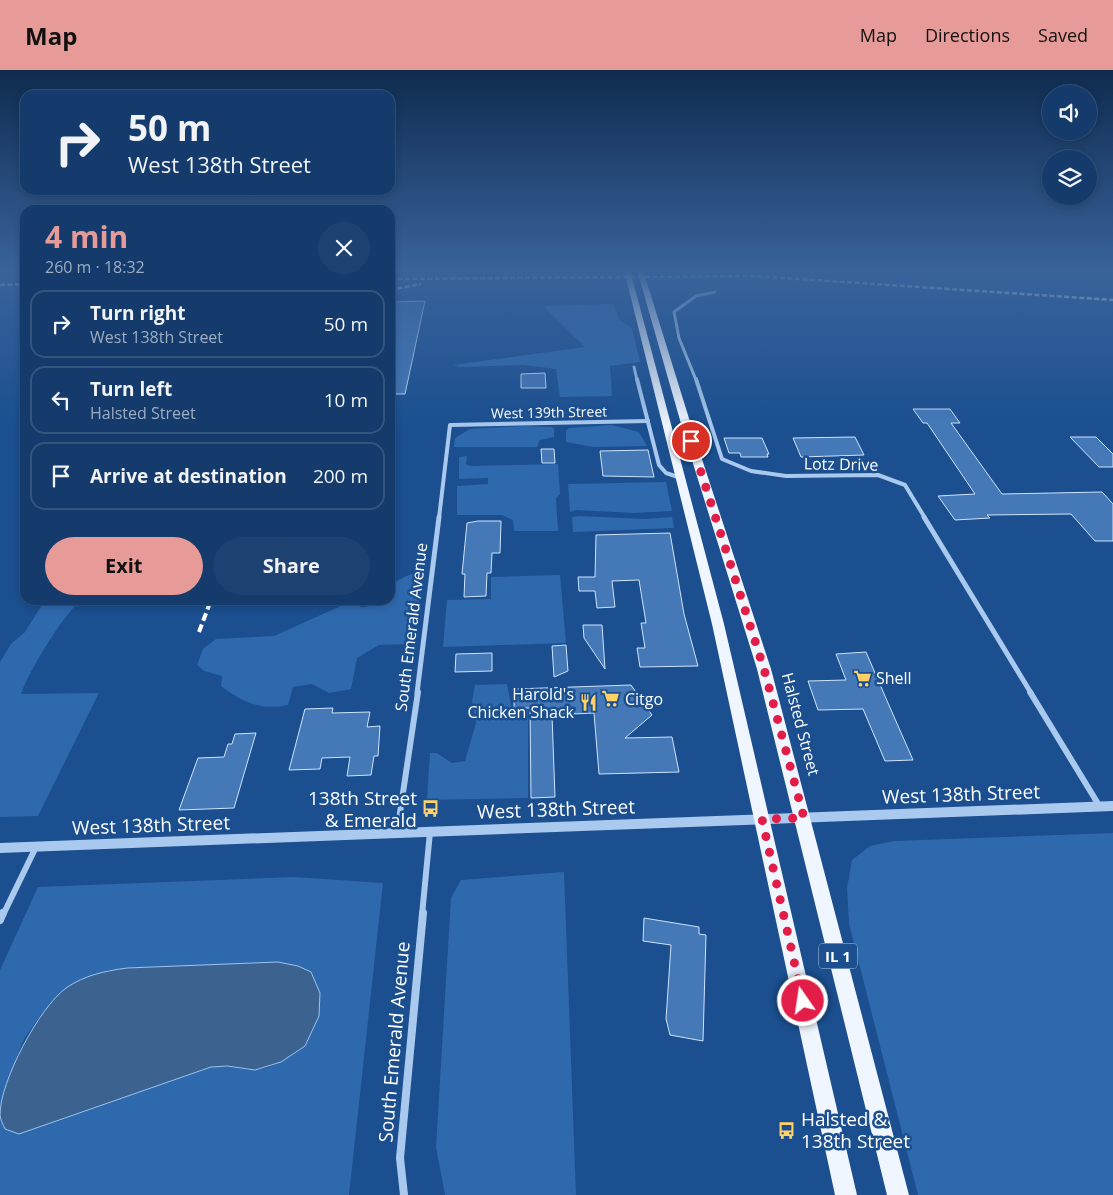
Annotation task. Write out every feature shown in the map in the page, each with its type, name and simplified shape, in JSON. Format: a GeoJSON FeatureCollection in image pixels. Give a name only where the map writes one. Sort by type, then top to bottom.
{"type":"FeatureCollection","features":[{"type":"Feature","properties":{"kind":"main road","name":"IL 1"},"geometry":{"type":"LineString","coordinates":[[641,322],[718,624],[846,1195]]}},
{"type":"Feature","properties":{"kind":"main road","name":"Halsted Street"},"geometry":{"type":"LineString","coordinates":[[656,322],[691,441],[764,669],[804,818],[898,1195]]}},
{"type":"Feature","properties":{"kind":"street","name":"Lotz Drive"},"geometry":{"type":"LineString","coordinates":[[676,322],[680,338],[704,399],[722,459],[751,470],[778,474],[878,475],[905,485],[1100,807]]}},
{"type":"Feature","properties":{"kind":"street"},"geometry":{"type":"LineString","coordinates":[[634,367],[659,465],[666,473],[682,478]]}},
{"type":"Feature","properties":{"kind":"street","name":"West 139th Street"},"geometry":{"type":"LineString","coordinates":[[450,425],[648,421]]}},
{"type":"Feature","properties":{"kind":"street","name":"South Emerald Avenue"},"geometry":{"type":"LineString","coordinates":[[397,833],[411,739],[450,425]]}},
{"type":"Feature","properties":{"kind":"street","name":"West 138th Street"},"geometry":{"type":"LineString","coordinates":[[0,848],[1113,806]]}},
{"type":"Feature","properties":{"kind":"street","name":"South Emerald Avenue"},"geometry":{"type":"LineString","coordinates":[[404,1195],[400,1158],[430,832]]}},
{"type":"Feature","properties":{"kind":"street"},"geometry":{"type":"LineString","coordinates":[[0,920],[36,847]]}},
{"type":"Feature","properties":{"kind":"shaded area"},"geometry":{"type":"Polygon","coordinates":[[[560,322],[624,322],[632,329],[640,362],[610,366],[612,396],[560,397],[556,369],[523,365],[460,367],[453,365],[585,347],[560,322]]]}},
{"type":"Feature","properties":{"kind":"shaded area"},"geometry":{"type":"Polygon","coordinates":[[[612,425],[639,432],[647,446],[594,447],[566,442],[566,431],[569,428],[612,425]]]}},
{"type":"Feature","properties":{"kind":"shaded area"},"geometry":{"type":"Polygon","coordinates":[[[525,426],[554,428],[554,437],[540,440],[537,447],[454,447],[455,438],[470,429],[525,426]]]}},
{"type":"Feature","properties":{"kind":"shaded area"},"geometry":{"type":"Polygon","coordinates":[[[467,456],[466,464],[470,466],[558,464],[560,494],[556,498],[558,531],[514,531],[513,520],[502,515],[457,515],[457,486],[488,484],[488,478],[459,479],[459,457],[467,456]]]}},
{"type":"Feature","properties":{"kind":"shaded area"},"geometry":{"type":"Polygon","coordinates":[[[666,482],[672,511],[634,513],[576,510],[570,512],[568,484],[666,482]]]}},
{"type":"Feature","properties":{"kind":"shaded area"},"geometry":{"type":"Polygon","coordinates":[[[572,517],[645,519],[672,517],[674,528],[573,532],[572,517]]]}},
{"type":"Feature","properties":{"kind":"shaded area"},"geometry":{"type":"Polygon","coordinates":[[[411,574],[423,575],[414,644],[379,645],[357,658],[351,689],[329,693],[312,684],[293,687],[288,705],[278,707],[260,706],[244,701],[229,692],[221,686],[222,676],[204,671],[197,665],[203,649],[216,639],[274,636],[343,605],[359,605],[361,607],[395,605],[395,582],[411,574]]]}},
{"type":"Feature","properties":{"kind":"shaded area"},"geometry":{"type":"Polygon","coordinates":[[[560,575],[566,643],[443,647],[447,600],[491,599],[491,577],[560,575]]]}},
{"type":"Feature","properties":{"kind":"shaded area"},"geometry":{"type":"Polygon","coordinates":[[[42,605],[76,605],[47,644],[21,694],[99,693],[38,816],[0,817],[0,662],[11,644],[25,632],[42,605]]]}},
{"type":"Feature","properties":{"kind":"shaded area"},"geometry":{"type":"Polygon","coordinates":[[[507,684],[512,710],[528,710],[528,798],[427,800],[430,753],[437,753],[452,763],[465,761],[476,723],[472,701],[475,685],[507,684]]]}},
{"type":"Feature","properties":{"kind":"shaded area"},"geometry":{"type":"Polygon","coordinates":[[[1113,833],[1113,1195],[918,1195],[849,924],[847,888],[852,860],[870,846],[894,841],[1113,833]]]}},
{"type":"Feature","properties":{"kind":"shaded area"},"geometry":{"type":"Polygon","coordinates":[[[564,872],[576,1195],[445,1195],[436,1147],[451,898],[461,880],[564,872]]]}},
{"type":"Feature","properties":{"kind":"shaded area"},"geometry":{"type":"Polygon","coordinates":[[[294,877],[383,883],[349,1195],[0,1195],[0,1117],[5,1129],[19,1134],[211,1067],[262,1069],[281,1061],[305,1046],[298,966],[278,962],[108,970],[43,1012],[24,1039],[5,1087],[0,1111],[0,970],[38,887],[294,877]]]}},
{"type":"Feature","properties":{"kind":"shaded area"},"geometry":{"type":"Polygon","coordinates":[[[278,962],[298,966],[311,972],[320,993],[319,1016],[305,1046],[281,1062],[255,1070],[227,1066],[211,1067],[19,1134],[5,1129],[0,1117],[2,1101],[14,1065],[33,1028],[55,998],[66,988],[95,974],[127,968],[278,962]]]}},
{"type":"Feature","properties":{"kind":"building"},"geometry":{"type":"Polygon","coordinates":[[[395,322],[420,322],[405,394],[395,394],[395,322]]]}},
{"type":"Feature","properties":{"kind":"building"},"geometry":{"type":"Polygon","coordinates":[[[545,373],[546,388],[521,388],[521,374],[545,373]]]}},
{"type":"Feature","properties":{"kind":"building"},"geometry":{"type":"Polygon","coordinates":[[[913,409],[950,409],[960,423],[951,423],[1002,494],[1102,492],[1113,504],[1113,541],[1095,541],[1071,514],[987,515],[990,518],[955,520],[938,496],[975,494],[927,423],[923,423],[913,409]]]}},
{"type":"Feature","properties":{"kind":"building"},"geometry":{"type":"Polygon","coordinates":[[[855,437],[864,455],[801,457],[793,438],[855,437]]]}},
{"type":"Feature","properties":{"kind":"building"},"geometry":{"type":"Polygon","coordinates":[[[1070,437],[1096,437],[1113,454],[1113,467],[1099,467],[1070,437]]]}},
{"type":"Feature","properties":{"kind":"building"},"geometry":{"type":"Polygon","coordinates":[[[724,438],[762,438],[769,454],[767,454],[768,457],[741,457],[740,453],[729,453],[724,438]]]}},
{"type":"Feature","properties":{"kind":"building"},"geometry":{"type":"Polygon","coordinates":[[[541,449],[554,449],[555,463],[542,463],[541,449]]]}},
{"type":"Feature","properties":{"kind":"building"},"geometry":{"type":"Polygon","coordinates":[[[648,450],[654,477],[603,476],[600,451],[648,450]]]}},
{"type":"Feature","properties":{"kind":"building"},"geometry":{"type":"Polygon","coordinates":[[[501,521],[500,553],[492,553],[491,573],[487,573],[486,596],[464,597],[465,574],[462,574],[467,523],[501,521]]]}},
{"type":"Feature","properties":{"kind":"building"},"geometry":{"type":"Polygon","coordinates":[[[670,533],[684,614],[698,666],[640,667],[637,648],[645,648],[641,623],[646,623],[639,580],[612,581],[615,607],[597,608],[595,591],[579,591],[578,577],[595,577],[596,535],[670,533]]]}},
{"type":"Feature","properties":{"kind":"building"},"geometry":{"type":"Polygon","coordinates":[[[583,625],[602,625],[605,669],[584,638],[583,625]]]}},
{"type":"Feature","properties":{"kind":"building"},"geometry":{"type":"Polygon","coordinates":[[[566,645],[568,671],[554,677],[552,646],[566,645]]]}},
{"type":"Feature","properties":{"kind":"building"},"geometry":{"type":"Polygon","coordinates":[[[866,652],[913,760],[885,761],[863,709],[818,710],[808,681],[846,680],[836,654],[866,652]]]}},
{"type":"Feature","properties":{"kind":"building"},"geometry":{"type":"Polygon","coordinates":[[[492,653],[492,671],[455,672],[456,654],[492,653]]]}},
{"type":"Feature","properties":{"kind":"building"},"geometry":{"type":"Polygon","coordinates":[[[631,685],[652,715],[625,738],[672,737],[679,772],[599,774],[594,713],[552,715],[555,797],[531,798],[530,708],[514,708],[514,689],[631,685]]]}},
{"type":"Feature","properties":{"kind":"building"},"geometry":{"type":"Polygon","coordinates":[[[333,708],[332,713],[370,712],[367,727],[380,726],[378,756],[374,756],[371,775],[347,776],[350,757],[322,758],[320,769],[289,770],[305,709],[333,708]]]}},
{"type":"Feature","properties":{"kind":"building"},"geometry":{"type":"Polygon","coordinates":[[[256,733],[234,808],[179,810],[198,758],[224,757],[228,744],[232,744],[235,734],[256,733]]]}},
{"type":"Feature","properties":{"kind":"building"},"geometry":{"type":"Polygon","coordinates":[[[644,918],[699,927],[699,934],[706,935],[703,1041],[670,1035],[666,1019],[671,945],[643,941],[644,918]]]}},
{"type":"Feature","properties":{"kind":"railway"},"geometry":{"type":"LineString","coordinates":[[199,632],[209,605]]}},
{"type":"Feature","properties":{"kind":"place","name":"Shell"},"geometry":{"type":"Point","coordinates":[862,678]}},
{"type":"Feature","properties":{"kind":"place","name":"Citgo"},"geometry":{"type":"Point","coordinates":[611,699]}},
{"type":"Feature","properties":{"kind":"place","name":"Harold's Chicken Shack"},"geometry":{"type":"Point","coordinates":[588,703]}},
{"type":"Feature","properties":{"kind":"place","name":"138th Street & Emerald"},"geometry":{"type":"Point","coordinates":[431,809]}},
{"type":"Feature","properties":{"kind":"place","name":"Halsted & 138th Street"},"geometry":{"type":"Point","coordinates":[787,1130]}},
{"type":"Feature","properties":{"kind":"route"},"geometry":{"type":"LineString","coordinates":[[691,441],[764,669],[804,818],[762,819],[803,1001]]}}]}
